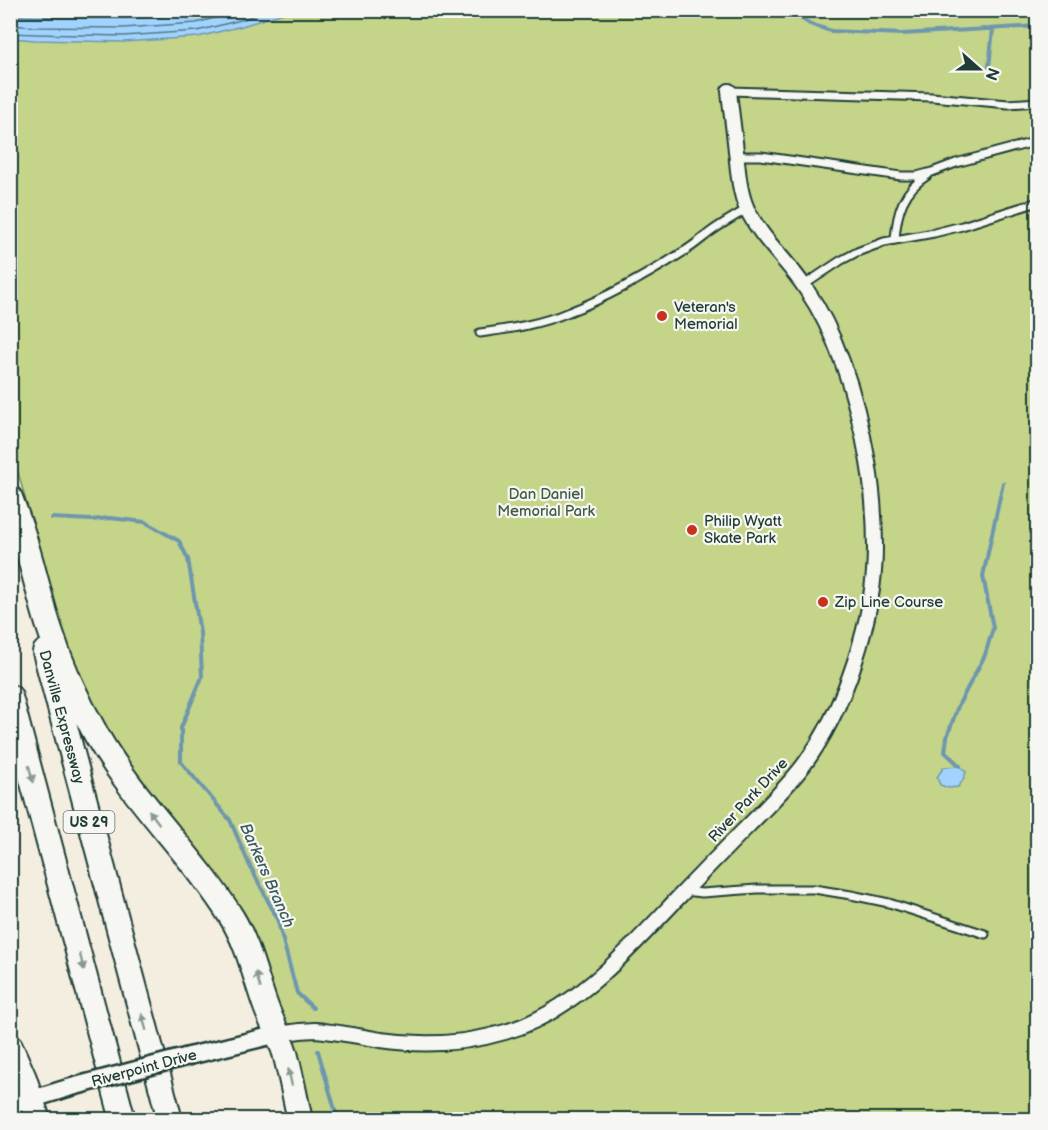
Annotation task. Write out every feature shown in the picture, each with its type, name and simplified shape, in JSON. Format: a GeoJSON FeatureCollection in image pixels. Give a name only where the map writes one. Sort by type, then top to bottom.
{"type":"FeatureCollection","features":[{"type":"Feature","properties":{"kind":"highway"},"geometry":{"type":"LineString","coordinates":[[10,498],[62,663],[98,738],[159,823],[219,898],[245,945],[285,1055],[300,1119]]}},
{"type":"Feature","properties":{"kind":"highway","name":"Danville Expressway"},"geometry":{"type":"LineString","coordinates":[[10,524],[170,1119]]}},
{"type":"Feature","properties":{"kind":"highway","name":"US 29"},"geometry":{"type":"LineString","coordinates":[[10,697],[123,1119]]}},
{"type":"Feature","properties":{"kind":"highway"},"geometry":{"type":"LineString","coordinates":[[10,1046],[27,1108]]}},
{"type":"Feature","properties":{"kind":"street","name":"River Park Drive"},"geometry":{"type":"LineString","coordinates":[[278,1034],[315,1030],[401,1042],[463,1042],[506,1032],[556,1009],[623,955],[784,788],[805,764],[827,728],[846,688],[871,594],[875,551],[873,507],[864,443],[837,348],[804,285],[768,240],[747,208],[736,156],[729,91]]}},
{"type":"Feature","properties":{"kind":"street","name":"Riverpoint Drive"},"geometry":{"type":"LineString","coordinates":[[27,1108],[68,1088],[278,1034]]}},
{"type":"Feature","properties":{"kind":"lane"},"geometry":{"type":"LineString","coordinates":[[729,91],[932,97],[1008,104],[1038,102]]}},
{"type":"Feature","properties":{"kind":"lane"},"geometry":{"type":"LineString","coordinates":[[736,156],[761,156],[901,176],[917,176],[1038,141]]}},
{"type":"Feature","properties":{"kind":"lane"},"geometry":{"type":"LineString","coordinates":[[895,239],[896,222],[906,195],[921,179],[932,172]]}},
{"type":"Feature","properties":{"kind":"lane"},"geometry":{"type":"LineString","coordinates":[[804,285],[857,252],[895,239],[962,226],[1038,202]]}},
{"type":"Feature","properties":{"kind":"lane"},"geometry":{"type":"LineString","coordinates":[[480,333],[541,322],[600,299],[684,252],[747,208]]}},
{"type":"Feature","properties":{"kind":"lane"},"geometry":{"type":"LineString","coordinates":[[684,891],[702,893],[757,889],[814,889],[889,903],[985,934]]}},
{"type":"Feature","properties":{"kind":"green space","name":"Dan Daniel Memorial Park"},"geometry":{"type":"Polygon","coordinates":[[[249,10],[1037,11],[1037,1119],[307,1119],[299,1076],[270,980],[248,922],[140,781],[97,716],[69,657],[11,446],[10,28],[249,10]]]}},
{"type":"Feature","properties":{"kind":"water"},"geometry":{"type":"Polygon","coordinates":[[[10,11],[290,11],[198,37],[123,42],[11,38],[10,11]]]}},
{"type":"Feature","properties":{"kind":"water"},"geometry":{"type":"Polygon","coordinates":[[[960,766],[966,772],[958,787],[949,788],[940,785],[937,777],[944,767],[960,766]]]}},
{"type":"Feature","properties":{"kind":"waterway"},"geometry":{"type":"LineString","coordinates":[[794,10],[793,13],[810,24],[831,31],[902,34],[1038,26]]}},
{"type":"Feature","properties":{"kind":"waterway"},"geometry":{"type":"LineString","coordinates":[[989,67],[993,29]]}},
{"type":"Feature","properties":{"kind":"waterway"},"geometry":{"type":"LineString","coordinates":[[960,766],[945,752],[947,737],[958,706],[985,655],[993,628],[983,576],[1003,483]]}},
{"type":"Feature","properties":{"kind":"waterway","name":"Barkers Branch"},"geometry":{"type":"LineString","coordinates":[[52,518],[91,520],[110,518],[145,522],[179,541],[188,559],[200,633],[202,677],[181,728],[181,762],[230,820],[249,864],[277,918],[297,993],[313,1008]]}},
{"type":"Feature","properties":{"kind":"waterway","name":"Barkers Branch"},"geometry":{"type":"LineString","coordinates":[[318,1051],[338,1120]]}},
{"type":"Feature","properties":{"kind":"place","name":"Veteran's Memorial"},"geometry":{"type":"Point","coordinates":[662,316]}},
{"type":"Feature","properties":{"kind":"place","name":"Philip Wyatt Skate Park"},"geometry":{"type":"Point","coordinates":[692,530]}},
{"type":"Feature","properties":{"kind":"place","name":"Zip Line Course"},"geometry":{"type":"Point","coordinates":[823,602]}}]}
